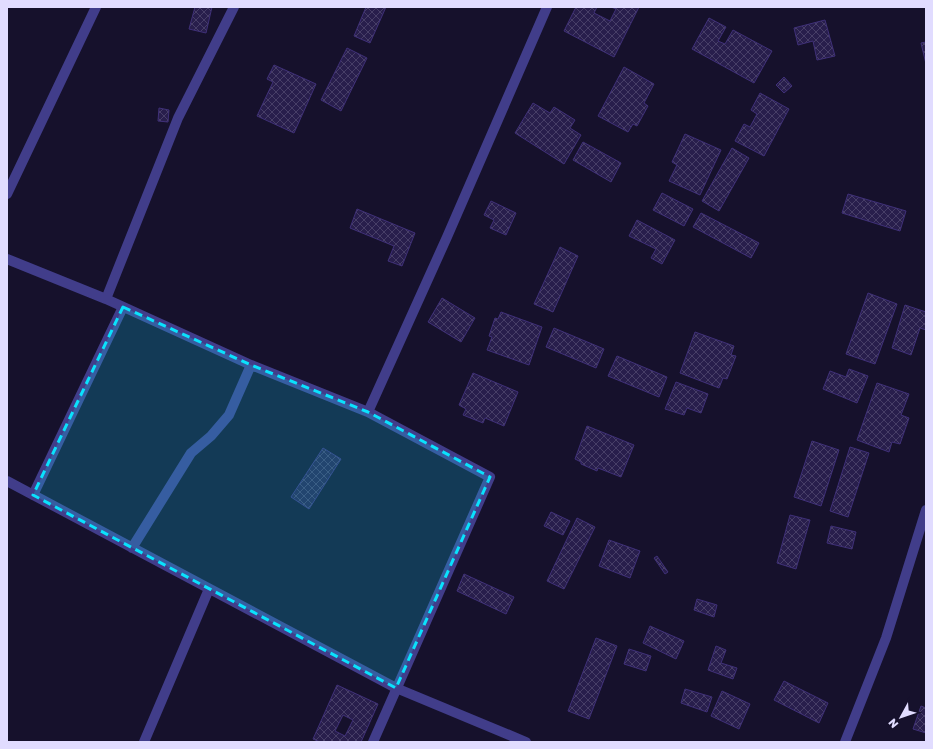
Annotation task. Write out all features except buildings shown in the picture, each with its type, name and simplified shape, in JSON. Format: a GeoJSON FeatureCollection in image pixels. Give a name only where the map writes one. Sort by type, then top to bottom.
{"type":"FeatureCollection","features":[{"type":"Feature","properties":{"kind":"street"},"geometry":{"type":"LineString","coordinates":[[7,194],[96,7]]}},
{"type":"Feature","properties":{"kind":"street"},"geometry":{"type":"LineString","coordinates":[[106,299],[178,118],[234,7]]}},
{"type":"Feature","properties":{"kind":"street"},"geometry":{"type":"LineString","coordinates":[[368,412],[447,237],[547,7]]}},
{"type":"Feature","properties":{"kind":"street"},"geometry":{"type":"LineString","coordinates":[[7,259],[106,299],[251,365],[368,412],[490,478],[373,742]]}},
{"type":"Feature","properties":{"kind":"street"},"geometry":{"type":"LineString","coordinates":[[33,495],[123,307]]}},
{"type":"Feature","properties":{"kind":"street"},"geometry":{"type":"LineString","coordinates":[[132,548],[190,453],[211,436],[229,415],[251,365]]}},
{"type":"Feature","properties":{"kind":"street"},"geometry":{"type":"LineString","coordinates":[[7,481],[396,688],[526,742]]}},
{"type":"Feature","properties":{"kind":"street"},"geometry":{"type":"LineString","coordinates":[[844,742],[886,638],[926,510]]}},
{"type":"Feature","properties":{"kind":"street"},"geometry":{"type":"LineString","coordinates":[[144,742],[209,589]]}},
{"type":"Feature","properties":{"kind":"highlighted area"},"geometry":{"type":"Polygon","coordinates":[[[123,307],[251,365],[368,412],[490,477],[396,688],[33,495],[123,307]]]}}]}
